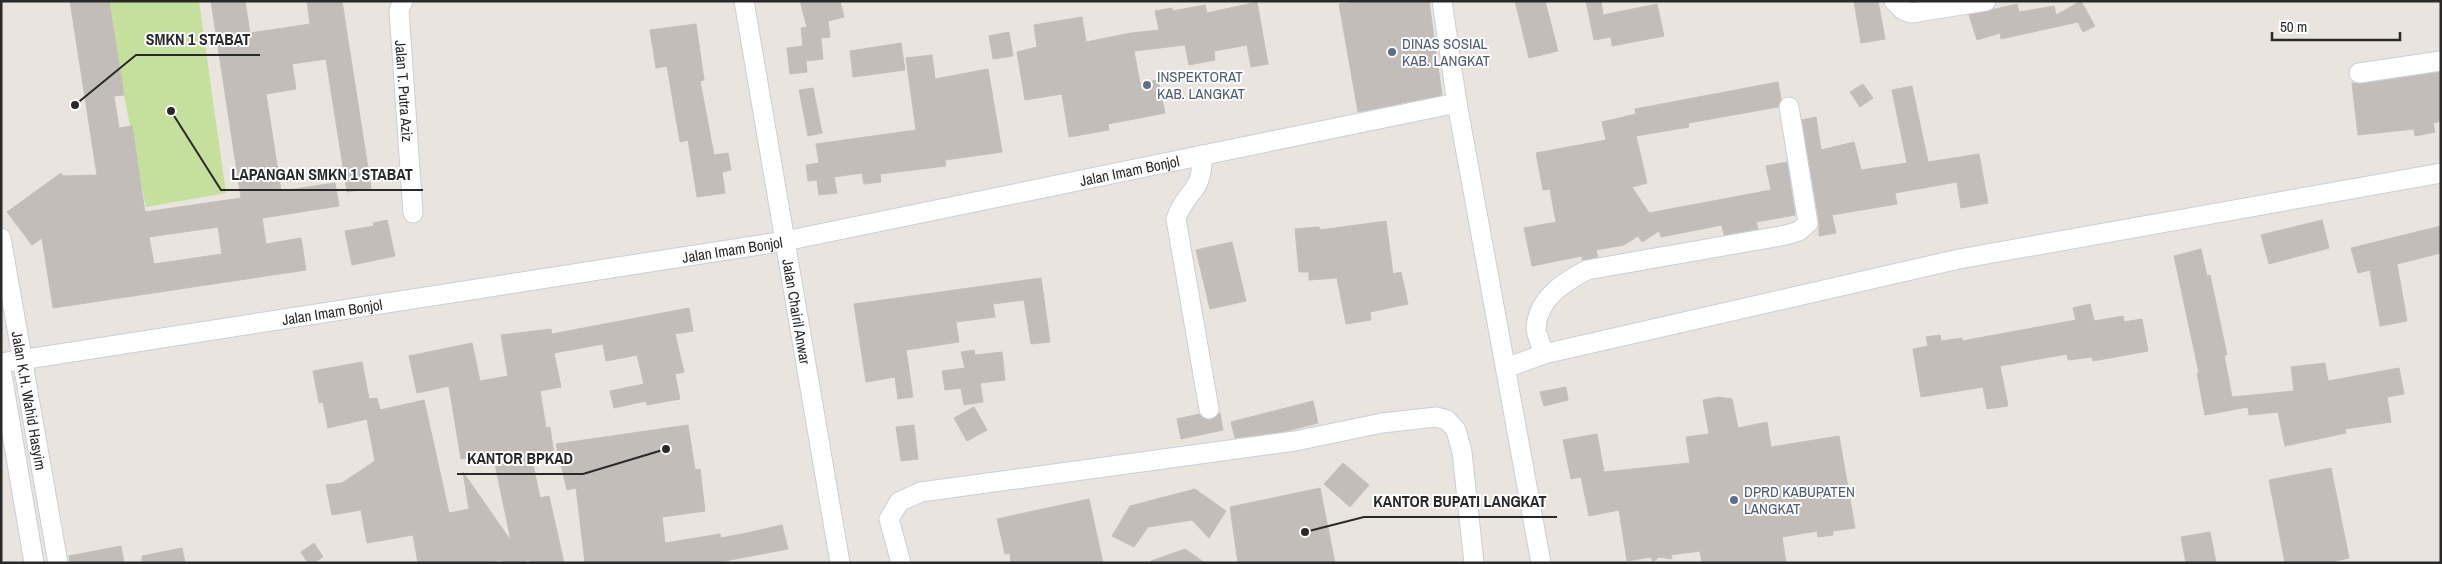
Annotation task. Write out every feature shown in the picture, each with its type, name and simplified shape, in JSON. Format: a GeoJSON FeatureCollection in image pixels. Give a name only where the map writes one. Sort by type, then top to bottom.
{"type":"FeatureCollection","features":[{"type":"Feature","properties":{"kind":"street","name":"Jalan T. Putra Aziz"},"geometry":{"type":"LineString","coordinates":[[403,1],[399,10],[413,213]]}},
{"type":"Feature","properties":{"kind":"street","name":"Jalan Chairil Anwar"},"geometry":{"type":"LineString","coordinates":[[744,1],[840,563]]}},
{"type":"Feature","properties":{"kind":"street"},"geometry":{"type":"LineString","coordinates":[[1442,1],[1457,103],[1542,563]]}},
{"type":"Feature","properties":{"kind":"street"},"geometry":{"type":"LineString","coordinates":[[1894,1],[1903,10],[1911,13],[1986,1]]}},
{"type":"Feature","properties":{"kind":"street"},"geometry":{"type":"LineString","coordinates":[[2359,72],[2441,61]]}},
{"type":"Feature","properties":{"kind":"street","name":"Jalan Imam Bonjol"},"geometry":{"type":"LineString","coordinates":[[1,363],[785,241],[1457,103]]}},
{"type":"Feature","properties":{"kind":"street"},"geometry":{"type":"LineString","coordinates":[[1544,354],[1536,329],[1545,301],[1563,283],[1587,270],[1786,235],[1799,231],[1808,223],[1789,107]]}},
{"type":"Feature","properties":{"kind":"street"},"geometry":{"type":"LineString","coordinates":[[1202,155],[1202,173],[1196,188],[1181,205],[1176,219],[1208,409]]}},
{"type":"Feature","properties":{"kind":"street"},"geometry":{"type":"LineString","coordinates":[[1506,368],[1544,354],[1959,259],[2441,173]]}},
{"type":"Feature","properties":{"kind":"street","name":"Jalan K.H. Wahid Hasyim"},"geometry":{"type":"LineString","coordinates":[[1,238],[58,563]]}},
{"type":"Feature","properties":{"kind":"street","name":"Jalan K.H. Wahid Hasyim"},"geometry":{"type":"LineString","coordinates":[[1,369],[34,563]]}},
{"type":"Feature","properties":{"kind":"street"},"geometry":{"type":"LineString","coordinates":[[901,563],[889,519],[899,502],[921,492],[1295,441],[1382,423],[1436,417],[1447,420],[1456,430],[1460,445],[1474,563]]}},
{"type":"Feature","properties":{"kind":"green space"},"geometry":{"type":"Polygon","coordinates":[[[109,1],[199,1],[226,193],[146,207],[124,95],[109,1]]]}},
{"type":"Feature","properties":{"kind":"building"},"geometry":{"type":"Polygon","coordinates":[[[70,1],[109,1],[124,95],[114,96],[119,128],[132,126],[145,212],[241,198],[211,1],[245,1],[250,33],[310,24],[307,1],[342,1],[371,188],[347,192],[326,59],[292,64],[296,89],[266,94],[281,191],[335,183],[339,206],[262,218],[266,244],[301,238],[306,270],[53,308],[42,238],[32,245],[7,212],[61,173],[63,176],[97,175],[70,1]],[[218,227],[149,237],[154,264],[222,254],[218,227]]]}},
{"type":"Feature","properties":{"kind":"building"},"geometry":{"type":"Polygon","coordinates":[[[800,1],[840,1],[844,17],[828,21],[830,37],[821,38],[823,59],[806,61],[807,72],[790,74],[787,48],[803,46],[801,28],[807,27],[800,1]]]}},
{"type":"Feature","properties":{"kind":"building","name":"DINAS SOSIAL KAB. LANGKAT"},"geometry":{"type":"Polygon","coordinates":[[[1363,1],[1429,1],[1442,95],[1358,112],[1339,4],[1363,1]]]}},
{"type":"Feature","properties":{"kind":"building"},"geometry":{"type":"Polygon","coordinates":[[[1515,1],[1545,1],[1558,51],[1529,58],[1515,1]]]}},
{"type":"Feature","properties":{"kind":"building"},"geometry":{"type":"Polygon","coordinates":[[[1586,1],[1601,1],[1603,15],[1657,4],[1664,36],[1612,46],[1611,37],[1594,40],[1586,1]]]}},
{"type":"Feature","properties":{"kind":"building"},"geometry":{"type":"Polygon","coordinates":[[[1854,1],[1878,1],[1885,39],[1861,43],[1854,1]]]}},
{"type":"Feature","properties":{"kind":"building"},"geometry":{"type":"Polygon","coordinates":[[[2081,1],[2095,26],[2083,32],[2078,22],[2001,39],[2000,33],[1977,40],[1969,15],[2017,4],[2019,12],[2054,6],[2056,15],[2081,1]]]}},
{"type":"Feature","properties":{"kind":"building"},"geometry":{"type":"Polygon","coordinates":[[[1257,2],[1268,64],[1251,67],[1247,45],[1214,51],[1215,60],[1189,65],[1185,45],[1134,51],[1140,83],[1158,80],[1165,113],[1108,124],[1109,130],[1069,137],[1062,94],[1025,100],[1017,52],[1037,47],[1034,25],[1082,17],[1086,42],[1131,33],[1159,30],[1155,11],[1172,8],[1172,11],[1205,5],[1207,13],[1257,2]]]}},
{"type":"Feature","properties":{"kind":"building"},"geometry":{"type":"Polygon","coordinates":[[[696,24],[704,80],[700,81],[714,155],[728,153],[731,170],[722,172],[725,193],[697,197],[688,140],[680,142],[667,66],[656,68],[650,30],[696,24]]]}},
{"type":"Feature","properties":{"kind":"building"},"geometry":{"type":"Polygon","coordinates":[[[1009,32],[1013,56],[993,59],[989,36],[1009,32]]]}},
{"type":"Feature","properties":{"kind":"building"},"geometry":{"type":"Polygon","coordinates":[[[901,43],[905,70],[853,77],[850,51],[901,43]]]}},
{"type":"Feature","properties":{"kind":"building"},"geometry":{"type":"Polygon","coordinates":[[[932,55],[935,79],[988,69],[1002,152],[945,160],[946,166],[880,174],[881,182],[864,184],[862,173],[834,177],[837,193],[819,195],[817,180],[808,181],[806,165],[819,163],[816,144],[916,130],[906,58],[932,55]]]}},
{"type":"Feature","properties":{"kind":"building"},"geometry":{"type":"Polygon","coordinates":[[[2441,72],[2441,121],[2433,123],[2435,132],[2415,136],[2414,129],[2358,135],[2352,83],[2361,84],[2441,72]]]}},
{"type":"Feature","properties":{"kind":"building"},"geometry":{"type":"Polygon","coordinates":[[[1778,82],[1781,99],[1778,107],[1688,123],[1689,127],[1636,136],[1647,183],[1632,187],[1649,213],[1771,190],[1766,166],[1787,162],[1795,215],[1756,222],[1758,229],[1724,235],[1722,225],[1661,237],[1659,231],[1642,242],[1638,236],[1624,245],[1596,250],[1598,257],[1582,260],[1582,256],[1532,266],[1524,228],[1556,222],[1550,189],[1543,190],[1536,153],[1606,140],[1602,122],[1636,114],[1635,109],[1778,82]]]}},
{"type":"Feature","properties":{"kind":"building"},"geometry":{"type":"Polygon","coordinates":[[[1863,84],[1873,98],[1860,107],[1850,92],[1863,84]]]}},
{"type":"Feature","properties":{"kind":"building"},"geometry":{"type":"Polygon","coordinates":[[[1912,86],[1928,162],[1979,154],[1988,203],[1961,208],[1957,182],[1895,193],[1897,204],[1832,215],[1836,233],[1819,236],[1819,221],[1802,120],[1816,117],[1821,150],[1854,142],[1861,170],[1907,163],[1892,90],[1912,86]]]}},
{"type":"Feature","properties":{"kind":"building"},"geometry":{"type":"Polygon","coordinates":[[[813,88],[822,133],[808,136],[799,90],[813,88]]]}},
{"type":"Feature","properties":{"kind":"building"},"geometry":{"type":"Polygon","coordinates":[[[387,220],[395,256],[352,265],[345,231],[374,226],[373,223],[387,220]]]}},
{"type":"Feature","properties":{"kind":"building"},"geometry":{"type":"Polygon","coordinates":[[[2322,220],[2329,248],[2269,264],[2261,235],[2322,220]]]}},
{"type":"Feature","properties":{"kind":"building"},"geometry":{"type":"Polygon","coordinates":[[[1386,221],[1393,274],[1401,272],[1408,304],[1370,312],[1371,320],[1346,324],[1337,278],[1309,280],[1309,272],[1299,272],[1295,229],[1319,227],[1320,230],[1386,221]]]}},
{"type":"Feature","properties":{"kind":"building"},"geometry":{"type":"Polygon","coordinates":[[[2441,226],[2441,253],[2397,264],[2407,321],[2380,326],[2370,270],[2358,273],[2351,248],[2441,226]]]}},
{"type":"Feature","properties":{"kind":"building"},"geometry":{"type":"Polygon","coordinates":[[[1232,242],[1246,301],[1210,309],[1196,250],[1232,242]]]}},
{"type":"Feature","properties":{"kind":"building"},"geometry":{"type":"Polygon","coordinates":[[[2201,249],[2207,276],[2210,275],[2227,355],[2224,355],[2232,397],[2294,391],[2291,367],[2325,363],[2328,381],[2399,368],[2404,394],[2387,397],[2391,422],[2345,429],[2346,433],[2285,446],[2278,412],[2249,415],[2248,407],[2205,415],[2197,373],[2199,373],[2174,256],[2201,249]]]}},
{"type":"Feature","properties":{"kind":"building"},"geometry":{"type":"Polygon","coordinates":[[[1041,278],[1050,342],[1031,344],[1024,300],[993,304],[995,317],[956,322],[959,342],[906,350],[913,397],[898,399],[895,377],[866,382],[854,304],[1041,278]]]}},
{"type":"Feature","properties":{"kind":"building"},"geometry":{"type":"Polygon","coordinates":[[[2090,304],[2094,321],[2123,316],[2124,322],[2142,319],[2148,351],[2093,361],[2092,357],[2068,360],[2067,354],[2000,366],[2008,406],[1987,409],[1983,387],[1921,397],[1913,349],[1928,346],[1926,337],[1940,335],[1941,341],[1962,338],[1962,341],[2076,320],[2073,308],[2090,304]]]}},
{"type":"Feature","properties":{"kind":"building"},"geometry":{"type":"Polygon","coordinates":[[[689,308],[693,331],[675,334],[684,372],[675,374],[680,399],[647,405],[646,401],[614,408],[610,391],[644,384],[637,355],[606,361],[603,344],[554,353],[561,387],[540,391],[546,428],[550,427],[554,455],[532,459],[540,498],[549,496],[564,563],[530,563],[530,560],[525,561],[526,563],[502,563],[501,560],[485,563],[418,563],[413,535],[367,543],[361,510],[332,515],[326,485],[342,483],[375,461],[367,419],[328,428],[323,402],[319,403],[313,371],[362,362],[369,399],[377,398],[380,410],[424,400],[449,513],[469,509],[463,472],[511,541],[493,454],[461,459],[449,386],[417,393],[409,356],[472,343],[480,381],[508,376],[501,335],[551,329],[552,334],[689,308]]]}},
{"type":"Feature","properties":{"kind":"building"},"geometry":{"type":"Polygon","coordinates":[[[974,350],[975,355],[1002,352],[1005,380],[980,383],[983,402],[964,405],[961,388],[945,390],[942,371],[965,368],[961,352],[974,350]]]}},
{"type":"Feature","properties":{"kind":"building"},"geometry":{"type":"Polygon","coordinates":[[[1566,387],[1568,400],[1544,406],[1540,392],[1566,387]]]}},
{"type":"Feature","properties":{"kind":"building","name":"DPRD KABUPATEN LANGKAT"},"geometry":{"type":"Polygon","coordinates":[[[1719,397],[1732,399],[1738,428],[1767,422],[1771,447],[1839,436],[1855,528],[1833,531],[1833,535],[1818,537],[1817,531],[1782,537],[1786,563],[1702,563],[1700,551],[1671,555],[1672,559],[1659,557],[1653,562],[1651,557],[1627,561],[1619,510],[1589,516],[1581,477],[1571,479],[1563,440],[1597,434],[1604,472],[1690,463],[1686,437],[1709,434],[1703,400],[1719,397]]]}},
{"type":"Feature","properties":{"kind":"building"},"geometry":{"type":"Polygon","coordinates":[[[1313,401],[1318,423],[1287,431],[1235,438],[1231,422],[1313,401]]]}},
{"type":"Feature","properties":{"kind":"building"},"geometry":{"type":"Polygon","coordinates":[[[974,407],[987,430],[967,441],[954,418],[974,407]]]}},
{"type":"Feature","properties":{"kind":"building"},"geometry":{"type":"Polygon","coordinates":[[[1220,413],[1223,430],[1181,439],[1177,419],[1199,414],[1205,419],[1210,420],[1220,413]]]}},
{"type":"Feature","properties":{"kind":"building"},"geometry":{"type":"Polygon","coordinates":[[[688,425],[695,470],[700,469],[705,511],[662,517],[665,543],[720,534],[721,538],[782,525],[788,549],[725,561],[725,563],[585,563],[576,488],[567,490],[556,444],[688,425]]]}},
{"type":"Feature","properties":{"kind":"building"},"geometry":{"type":"Polygon","coordinates":[[[914,425],[918,459],[901,461],[896,427],[914,425]]]}},
{"type":"Feature","properties":{"kind":"building"},"geometry":{"type":"Polygon","coordinates":[[[1343,463],[1369,485],[1350,507],[1324,484],[1343,463]]]}},
{"type":"Feature","properties":{"kind":"building"},"geometry":{"type":"Polygon","coordinates":[[[2331,468],[2349,558],[2327,563],[2285,563],[2269,480],[2331,468]]]}},
{"type":"Feature","properties":{"kind":"building"},"geometry":{"type":"Polygon","coordinates":[[[1320,488],[1335,563],[1238,563],[1230,507],[1320,488]]]}},
{"type":"Feature","properties":{"kind":"building"},"geometry":{"type":"Polygon","coordinates":[[[1195,489],[1226,511],[1209,538],[1192,520],[1148,527],[1134,547],[1112,536],[1130,506],[1195,489]]]}},
{"type":"Feature","properties":{"kind":"building"},"geometry":{"type":"Polygon","coordinates":[[[1089,499],[1103,563],[1011,563],[1010,553],[1005,554],[997,519],[1089,499]]]}},
{"type":"Feature","properties":{"kind":"building"},"geometry":{"type":"Polygon","coordinates":[[[2210,532],[2216,563],[2186,563],[2181,537],[2210,532]]]}},
{"type":"Feature","properties":{"kind":"building"},"geometry":{"type":"Polygon","coordinates":[[[314,543],[323,557],[314,563],[308,563],[301,552],[314,543]]]}},
{"type":"Feature","properties":{"kind":"building"},"geometry":{"type":"Polygon","coordinates":[[[121,546],[124,563],[70,563],[69,556],[121,546]]]}},
{"type":"Feature","properties":{"kind":"building"},"geometry":{"type":"Polygon","coordinates":[[[182,548],[185,563],[142,563],[142,556],[182,548]]]}},
{"type":"Feature","properties":{"kind":"building"},"geometry":{"type":"Polygon","coordinates":[[[1185,549],[1205,563],[1151,563],[1151,561],[1185,549]]]}},
{"type":"Feature","properties":{"kind":"place","name":"DINAS SOSIAL KAB. LANGKAT"},"geometry":{"type":"Point","coordinates":[1392,52]}},
{"type":"Feature","properties":{"kind":"place","name":"INSPEKTORAT KAB. LANGKAT"},"geometry":{"type":"Point","coordinates":[1147,85]}},
{"type":"Feature","properties":{"kind":"place","name":"SMKN 1 STABAT"},"geometry":{"type":"Point","coordinates":[75,105]}},
{"type":"Feature","properties":{"kind":"place","name":"LAPANGAN SMKN 1 STABAT"},"geometry":{"type":"Point","coordinates":[171,111]}},
{"type":"Feature","properties":{"kind":"place","name":"KANTOR BPKAD"},"geometry":{"type":"Point","coordinates":[666,449]}},
{"type":"Feature","properties":{"kind":"place","name":"DPRD KABUPATEN LANGKAT"},"geometry":{"type":"Point","coordinates":[1734,500]}},
{"type":"Feature","properties":{"kind":"place","name":"KANTOR BUPATI LANGKAT"},"geometry":{"type":"Point","coordinates":[1305,532]}}]}
